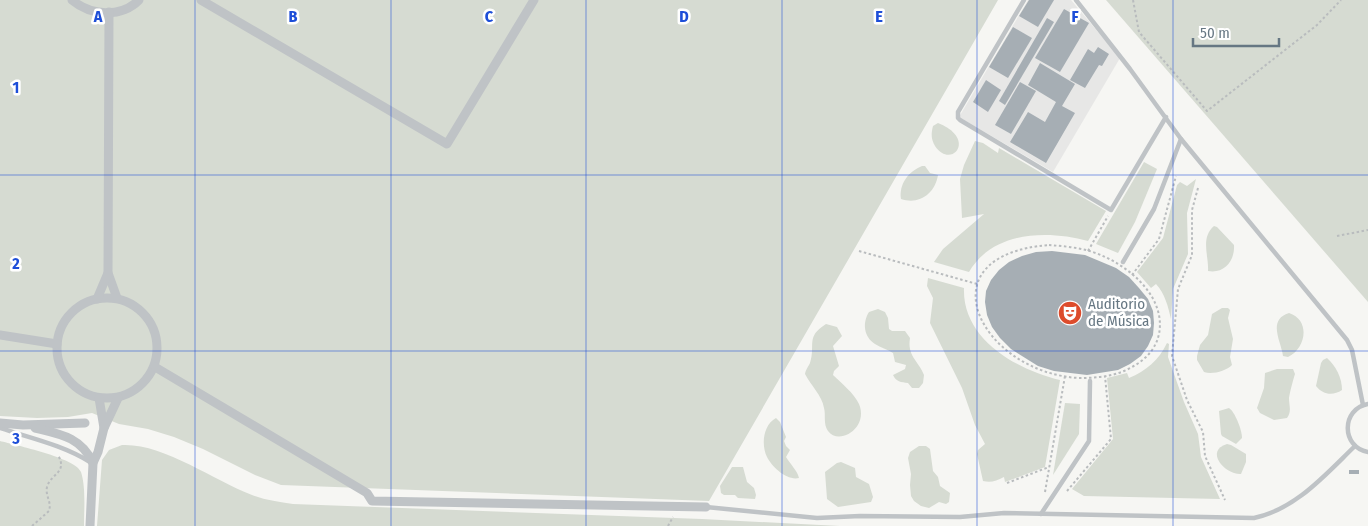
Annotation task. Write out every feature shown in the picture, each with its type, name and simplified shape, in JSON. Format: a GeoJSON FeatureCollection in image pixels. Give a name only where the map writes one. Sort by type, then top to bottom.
{"type":"FeatureCollection","features":[{"type":"Feature","properties":{"kind":"street"},"geometry":{"type":"LineString","coordinates":[[72,0],[80,6],[98,13],[117,12],[135,4],[139,0]]}},
{"type":"Feature","properties":{"kind":"street"},"geometry":{"type":"LineString","coordinates":[[201,0],[447,144],[534,0]]}},
{"type":"Feature","properties":{"kind":"street"},"geometry":{"type":"LineString","coordinates":[[109,12],[108,273],[117,298]]}},
{"type":"Feature","properties":{"kind":"street"},"geometry":{"type":"LineString","coordinates":[[97,299],[108,273]]}},
{"type":"Feature","properties":{"kind":"street"},"geometry":{"type":"LineString","coordinates":[[106,297],[117,298],[125,300],[141,310],[153,324],[158,342],[155,367],[149,378],[135,391],[118,398],[99,398],[81,391],[67,379],[58,362],[56,344],[61,326],[72,310],[88,300],[106,297]]}},
{"type":"Feature","properties":{"kind":"street"},"geometry":{"type":"LineString","coordinates":[[0,335],[56,344]]}},
{"type":"Feature","properties":{"kind":"street"},"geometry":{"type":"LineString","coordinates":[[155,367],[367,493],[372,502],[706,507]]}},
{"type":"Feature","properties":{"kind":"street"},"geometry":{"type":"LineString","coordinates":[[99,398],[104,428]]}},
{"type":"Feature","properties":{"kind":"street"},"geometry":{"type":"LineString","coordinates":[[90,526],[93,464],[104,428],[118,398]]}},
{"type":"Feature","properties":{"kind":"street"},"geometry":{"type":"LineString","coordinates":[[0,424],[85,424],[78,429],[76,441]]}},
{"type":"Feature","properties":{"kind":"street"},"geometry":{"type":"LineString","coordinates":[[22,425],[61,434],[76,441],[88,454],[93,464]]}},
{"type":"Feature","properties":{"kind":"lane"},"geometry":{"type":"LineString","coordinates":[[1024,0],[958,112],[958,118],[1111,210],[1166,117]]}},
{"type":"Feature","properties":{"kind":"lane"},"geometry":{"type":"LineString","coordinates":[[1076,0],[1181,138],[1347,340],[1352,350],[1365,405],[1356,409],[1350,415],[1347,423],[1347,432],[1355,446],[1368,452]]}},
{"type":"Feature","properties":{"kind":"lane"},"geometry":{"type":"LineString","coordinates":[[1123,262],[1154,208],[1181,138]]}},
{"type":"Feature","properties":{"kind":"lane"},"geometry":{"type":"LineString","coordinates":[[1041,514],[1089,441],[1090,381]]}},
{"type":"Feature","properties":{"kind":"lane"},"geometry":{"type":"LineString","coordinates":[[0,428],[63,448],[93,464]]}},
{"type":"Feature","properties":{"kind":"lane"},"geometry":{"type":"LineString","coordinates":[[706,507],[817,518],[860,516],[960,517],[1004,513],[1254,518],[1266,516],[1277,511],[1300,497],[1321,480],[1355,446]]}},
{"type":"Feature","properties":{"kind":"path"},"geometry":{"type":"LineString","coordinates":[[1133,0],[1139,32],[1207,112],[1317,25],[1341,0]]}},
{"type":"Feature","properties":{"kind":"path"},"geometry":{"type":"LineString","coordinates":[[1132,275],[1159,239],[1177,175]]}},
{"type":"Feature","properties":{"kind":"path"},"geometry":{"type":"LineString","coordinates":[[1198,188],[1192,210],[1192,255],[1178,289],[1172,356],[1187,400],[1202,432],[1205,456],[1225,500]]}},
{"type":"Feature","properties":{"kind":"path"},"geometry":{"type":"LineString","coordinates":[[1088,251],[1111,210]]}},
{"type":"Feature","properties":{"kind":"path"},"geometry":{"type":"LineString","coordinates":[[1337,236],[1368,230]]}},
{"type":"Feature","properties":{"kind":"path"},"geometry":{"type":"LineString","coordinates":[[1049,245],[1088,251],[1118,264],[1132,275],[1148,291],[1158,311],[1160,329],[1154,348],[1145,358],[1120,373],[1087,378],[1065,376],[1034,367],[1004,349],[983,325],[978,312],[976,299],[978,284],[982,275],[990,265],[1016,250],[1049,245]]}},
{"type":"Feature","properties":{"kind":"path"},"geometry":{"type":"LineString","coordinates":[[859,250],[978,284]]}},
{"type":"Feature","properties":{"kind":"path"},"geometry":{"type":"LineString","coordinates":[[1044,496],[1065,376]]}},
{"type":"Feature","properties":{"kind":"path"},"geometry":{"type":"LineString","coordinates":[[33,526],[46,515],[50,507],[48,485],[61,468],[57,454]]}},
{"type":"Feature","properties":{"kind":"path"},"geometry":{"type":"LineString","coordinates":[[1007,483],[1049,467]]}},
{"type":"Feature","properties":{"kind":"shaded area"},"geometry":{"type":"Polygon","coordinates":[[[0,0],[998,0],[709,501],[281,485],[255,475],[174,437],[148,429],[119,424],[92,413],[68,417],[0,416],[0,0]]]}},
{"type":"Feature","properties":{"kind":"shaded area"},"geometry":{"type":"Polygon","coordinates":[[[1028,0],[1071,0],[1120,58],[1053,172],[959,117],[1028,0]]]}},
{"type":"Feature","properties":{"kind":"shaded area"},"geometry":{"type":"Polygon","coordinates":[[[1106,0],[1368,0],[1368,302],[1106,0]]]}},
{"type":"Feature","properties":{"kind":"shaded area"},"geometry":{"type":"Polygon","coordinates":[[[938,123],[957,137],[958,150],[954,153],[948,155],[941,153],[935,146],[932,129],[938,123]]]}},
{"type":"Feature","properties":{"kind":"shaded area"},"geometry":{"type":"Polygon","coordinates":[[[975,141],[983,143],[998,153],[999,148],[1106,211],[1088,241],[1072,237],[1039,235],[1006,241],[992,248],[979,258],[969,272],[934,262],[943,249],[984,214],[962,218],[960,179],[975,141]]]}},
{"type":"Feature","properties":{"kind":"shaded area"},"geometry":{"type":"Polygon","coordinates":[[[1144,162],[1157,169],[1135,222],[1118,253],[1096,244],[1144,162]]]}},
{"type":"Feature","properties":{"kind":"shaded area"},"geometry":{"type":"Polygon","coordinates":[[[922,166],[925,166],[930,173],[938,175],[930,193],[920,199],[901,199],[901,188],[906,179],[922,166]]]}},
{"type":"Feature","properties":{"kind":"shaded area"},"geometry":{"type":"Polygon","coordinates":[[[1196,179],[1187,213],[1188,254],[1173,289],[1171,319],[1162,292],[1156,284],[1151,288],[1137,272],[1163,238],[1177,185],[1180,182],[1187,186],[1196,179]]]}},
{"type":"Feature","properties":{"kind":"shaded area"},"geometry":{"type":"Polygon","coordinates":[[[1214,226],[1234,245],[1234,251],[1233,256],[1224,268],[1208,271],[1206,242],[1207,236],[1214,226]]]}},
{"type":"Feature","properties":{"kind":"shaded area"},"geometry":{"type":"Polygon","coordinates":[[[928,278],[964,288],[966,306],[972,322],[982,337],[995,349],[1027,369],[1060,380],[1045,467],[1005,482],[1004,477],[989,482],[983,481],[977,454],[978,450],[985,444],[975,425],[962,388],[930,323],[933,298],[927,286],[928,278]]]}},
{"type":"Feature","properties":{"kind":"shaded area"},"geometry":{"type":"Polygon","coordinates":[[[1222,308],[1230,310],[1228,318],[1233,339],[1230,357],[1232,365],[1219,372],[1204,372],[1197,360],[1200,345],[1208,335],[1212,314],[1222,308]]]}},
{"type":"Feature","properties":{"kind":"shaded area"},"geometry":{"type":"Polygon","coordinates":[[[878,309],[885,312],[888,318],[889,329],[892,331],[905,331],[910,338],[910,349],[924,375],[923,383],[919,388],[912,388],[908,383],[896,379],[893,375],[905,369],[906,365],[895,362],[893,353],[875,344],[868,338],[865,321],[869,312],[878,309]]]}},
{"type":"Feature","properties":{"kind":"shaded area"},"geometry":{"type":"Polygon","coordinates":[[[1289,313],[1301,322],[1304,335],[1299,348],[1288,357],[1283,356],[1277,326],[1282,316],[1289,313]]]}},
{"type":"Feature","properties":{"kind":"shaded area"},"geometry":{"type":"Polygon","coordinates":[[[826,324],[837,327],[842,336],[833,346],[839,366],[833,375],[854,396],[859,404],[861,413],[856,427],[851,432],[839,436],[833,435],[826,428],[823,403],[805,374],[812,357],[813,337],[826,324]]]}},
{"type":"Feature","properties":{"kind":"shaded area"},"geometry":{"type":"Polygon","coordinates":[[[1167,343],[1169,344],[1168,357],[1198,434],[1201,457],[1220,499],[1084,496],[1072,489],[1113,439],[1107,378],[1127,373],[1129,378],[1141,372],[1156,360],[1167,343]]]}},
{"type":"Feature","properties":{"kind":"shaded area"},"geometry":{"type":"Polygon","coordinates":[[[1327,358],[1336,368],[1342,390],[1328,394],[1316,386],[1321,363],[1327,358]]]}},
{"type":"Feature","properties":{"kind":"shaded area"},"geometry":{"type":"Polygon","coordinates":[[[1277,369],[1293,369],[1295,374],[1289,398],[1289,415],[1287,418],[1274,420],[1260,413],[1257,408],[1264,388],[1265,373],[1277,369]]]}},
{"type":"Feature","properties":{"kind":"shaded area"},"geometry":{"type":"Polygon","coordinates":[[[1065,403],[1080,404],[1079,434],[1053,475],[1065,403]]]}},
{"type":"Feature","properties":{"kind":"shaded area"},"geometry":{"type":"Polygon","coordinates":[[[1229,408],[1236,417],[1242,435],[1242,438],[1236,444],[1221,434],[1219,411],[1229,408]]]}},
{"type":"Feature","properties":{"kind":"shaded area"},"geometry":{"type":"Polygon","coordinates":[[[776,418],[780,422],[786,437],[784,441],[786,446],[790,450],[786,457],[799,478],[790,477],[776,469],[769,461],[765,452],[764,436],[768,425],[776,418]]]}},
{"type":"Feature","properties":{"kind":"shaded area"},"geometry":{"type":"Polygon","coordinates":[[[0,441],[57,457],[77,467],[81,472],[84,485],[84,526],[0,526],[0,441]]]}},
{"type":"Feature","properties":{"kind":"shaded area"},"geometry":{"type":"Polygon","coordinates":[[[1227,444],[1246,454],[1246,462],[1241,474],[1229,471],[1219,462],[1217,452],[1220,447],[1227,444]]]}},
{"type":"Feature","properties":{"kind":"shaded area"},"geometry":{"type":"Polygon","coordinates":[[[122,445],[154,450],[171,456],[252,495],[267,500],[293,504],[840,526],[97,526],[102,460],[109,450],[122,445]]]}},
{"type":"Feature","properties":{"kind":"shaded area"},"geometry":{"type":"Polygon","coordinates":[[[919,446],[926,446],[930,449],[933,471],[938,477],[940,486],[950,493],[949,502],[946,504],[939,502],[929,508],[921,506],[911,496],[911,474],[908,458],[910,452],[919,446]]]}},
{"type":"Feature","properties":{"kind":"shaded area"},"geometry":{"type":"Polygon","coordinates":[[[841,462],[855,468],[856,477],[869,484],[873,497],[871,502],[838,507],[827,499],[825,472],[841,462]]]}},
{"type":"Feature","properties":{"kind":"shaded area"},"geometry":{"type":"Polygon","coordinates":[[[732,467],[743,467],[747,482],[754,488],[755,499],[738,498],[735,495],[724,495],[721,493],[720,486],[732,467]]]}},
{"type":"Feature","properties":{"kind":"building"},"geometry":{"type":"Polygon","coordinates":[[[1029,0],[1054,0],[1038,27],[1019,16],[1029,0]]]}},
{"type":"Feature","properties":{"kind":"building"},"geometry":{"type":"Polygon","coordinates":[[[1064,9],[1089,23],[1060,72],[1035,58],[1064,9]]]}},
{"type":"Feature","properties":{"kind":"building"},"geometry":{"type":"Polygon","coordinates":[[[1047,18],[1054,22],[1005,105],[999,101],[1047,18]]]}},
{"type":"Feature","properties":{"kind":"building"},"geometry":{"type":"Polygon","coordinates":[[[1013,27],[1032,38],[1008,78],[989,67],[1013,27]]]}},
{"type":"Feature","properties":{"kind":"building"},"geometry":{"type":"Polygon","coordinates":[[[1098,47],[1109,54],[1102,66],[1099,65],[1085,88],[1070,80],[1088,49],[1094,53],[1098,47]]]}},
{"type":"Feature","properties":{"kind":"building"},"geometry":{"type":"Polygon","coordinates":[[[1040,63],[1075,84],[1062,106],[1075,113],[1046,163],[1010,142],[1028,112],[1045,122],[1056,102],[1028,85],[1040,63]]]}},
{"type":"Feature","properties":{"kind":"building"},"geometry":{"type":"Polygon","coordinates":[[[986,80],[1001,90],[988,112],[973,102],[986,80]]]}},
{"type":"Feature","properties":{"kind":"building"},"geometry":{"type":"Polygon","coordinates":[[[1020,82],[1036,91],[1011,134],[995,125],[1020,82]]]}},
{"type":"Feature","properties":{"kind":"building","name":"Auditorio de Música"},"geometry":{"type":"Polygon","coordinates":[[[1052,251],[1085,255],[1116,268],[1129,277],[1139,288],[1148,299],[1153,311],[1154,323],[1153,335],[1141,356],[1118,370],[1087,375],[1054,371],[1038,366],[1011,349],[1000,338],[992,327],[987,315],[986,291],[991,280],[1009,262],[1036,252],[1052,251]]]}},
{"type":"Feature","properties":{"kind":"building"},"geometry":{"type":"Polygon","coordinates":[[[1349,470],[1359,470],[1359,474],[1349,474],[1349,470]]]}},
{"type":"Feature","properties":{"kind":"place","name":"Auditorio de Música"},"geometry":{"type":"Point","coordinates":[1070,313]}}]}
